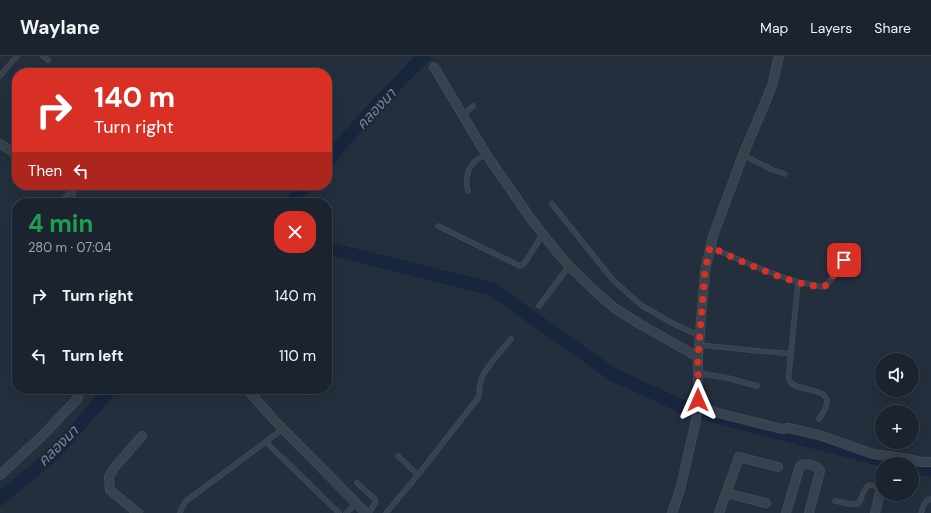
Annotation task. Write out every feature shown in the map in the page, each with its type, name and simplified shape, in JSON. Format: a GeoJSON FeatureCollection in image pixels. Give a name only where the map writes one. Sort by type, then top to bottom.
{"type":"FeatureCollection","features":[{"type":"Feature","properties":{"kind":"street"},"geometry":{"type":"LineString","coordinates":[[672,513],[680,490],[696,420],[698,399],[698,357],[705,271],[710,247],[743,155],[772,86],[779,56]]}},
{"type":"Feature","properties":{"kind":"street"},"geometry":{"type":"LineString","coordinates":[[434,67],[486,154],[531,219],[569,266],[613,307],[698,357]]}},
{"type":"Feature","properties":{"kind":"street"},"geometry":{"type":"LineString","coordinates":[[0,144],[12,151]]}},
{"type":"Feature","properties":{"kind":"street"},"geometry":{"type":"LineString","coordinates":[[251,394],[283,429],[356,503],[368,513]]}},
{"type":"Feature","properties":{"kind":"street"},"geometry":{"type":"LineString","coordinates":[[0,475],[43,435],[78,398]]}},
{"type":"Feature","properties":{"kind":"street"},"geometry":{"type":"LineString","coordinates":[[698,399],[700,400],[703,408],[722,414],[782,429],[788,428],[819,435],[874,454],[922,462],[931,462]]}},
{"type":"Feature","properties":{"kind":"street"},"geometry":{"type":"LineString","coordinates":[[138,513],[110,490],[109,477],[114,468],[142,436]]}},
{"type":"Feature","properties":{"kind":"street"},"geometry":{"type":"LineString","coordinates":[[720,513],[739,457],[778,467]]}},
{"type":"Feature","properties":{"kind":"street"},"geometry":{"type":"LineString","coordinates":[[786,513],[799,469],[801,465],[806,464],[817,467],[820,471],[809,513]]}},
{"type":"Feature","properties":{"kind":"street"},"geometry":{"type":"LineString","coordinates":[[726,493],[766,503]]}},
{"type":"Feature","properties":{"kind":"street"},"geometry":{"type":"LineString","coordinates":[[875,513],[878,501]]}},
{"type":"Feature","properties":{"kind":"lane"},"geometry":{"type":"LineString","coordinates":[[0,76],[17,56]]}},
{"type":"Feature","properties":{"kind":"lane"},"geometry":{"type":"LineString","coordinates":[[43,56],[48,60]]}},
{"type":"Feature","properties":{"kind":"lane"},"geometry":{"type":"LineString","coordinates":[[463,115],[473,106]]}},
{"type":"Feature","properties":{"kind":"lane"},"geometry":{"type":"LineString","coordinates":[[468,191],[466,184],[468,172],[474,162],[486,154]]}},
{"type":"Feature","properties":{"kind":"lane"},"geometry":{"type":"LineString","coordinates":[[743,155],[773,170],[785,174]]}},
{"type":"Feature","properties":{"kind":"lane"},"geometry":{"type":"LineString","coordinates":[[552,204],[613,280],[640,305],[700,341],[791,354]]}},
{"type":"Feature","properties":{"kind":"lane"},"geometry":{"type":"LineString","coordinates":[[438,226],[520,266],[524,264],[543,234]]}},
{"type":"Feature","properties":{"kind":"lane"},"geometry":{"type":"LineString","coordinates":[[710,247],[786,279],[824,287],[844,260]]}},
{"type":"Feature","properties":{"kind":"lane"},"geometry":{"type":"LineString","coordinates":[[539,306],[569,266]]}},
{"type":"Feature","properties":{"kind":"lane"},"geometry":{"type":"LineString","coordinates":[[798,282],[789,380],[791,384],[824,395],[827,400],[827,404],[818,419]]}},
{"type":"Feature","properties":{"kind":"lane"},"geometry":{"type":"LineString","coordinates":[[386,513],[418,475],[478,398],[481,380],[485,371],[511,339]]}},
{"type":"Feature","properties":{"kind":"lane"},"geometry":{"type":"LineString","coordinates":[[698,373],[728,378],[757,386]]}},
{"type":"Feature","properties":{"kind":"lane"},"geometry":{"type":"LineString","coordinates":[[180,513],[186,501],[283,429]]}},
{"type":"Feature","properties":{"kind":"lane"},"geometry":{"type":"LineString","coordinates":[[266,442],[339,513]]}},
{"type":"Feature","properties":{"kind":"lane"},"geometry":{"type":"LineString","coordinates":[[398,456],[418,475]]}},
{"type":"Feature","properties":{"kind":"lane"},"geometry":{"type":"LineString","coordinates":[[357,483],[374,499],[375,503],[368,513]]}},
{"type":"Feature","properties":{"kind":"lane"},"geometry":{"type":"LineString","coordinates":[[835,501],[858,504],[865,488],[868,485],[875,486]]}},
{"type":"Feature","properties":{"kind":"lane"},"geometry":{"type":"LineString","coordinates":[[921,513],[923,505],[926,501],[931,499]]}},
{"type":"Feature","properties":{"kind":"lane"},"geometry":{"type":"LineString","coordinates":[[346,513],[356,503]]}},
{"type":"Feature","properties":{"kind":"waterway","name":"คลองนา"},"geometry":{"type":"LineString","coordinates":[[332,155],[359,124],[425,56]]}},
{"type":"Feature","properties":{"kind":"waterway","name":"คลองนา"},"geometry":{"type":"LineString","coordinates":[[295,198],[302,190]]}},
{"type":"Feature","properties":{"kind":"waterway"},"geometry":{"type":"LineString","coordinates":[[332,249],[492,289],[612,374],[690,410],[875,458]]}},
{"type":"Feature","properties":{"kind":"waterway","name":"คลองนา"},"geometry":{"type":"LineString","coordinates":[[0,499],[55,453],[107,394]]}},
{"type":"Feature","properties":{"kind":"waterway"},"geometry":{"type":"LineString","coordinates":[[919,468],[931,470]]}},
{"type":"Feature","properties":{"kind":"route"},"geometry":{"type":"LineString","coordinates":[[698,400],[698,357],[705,271],[710,247],[786,279],[821,287],[824,287],[829,282],[844,260]]}}]}
